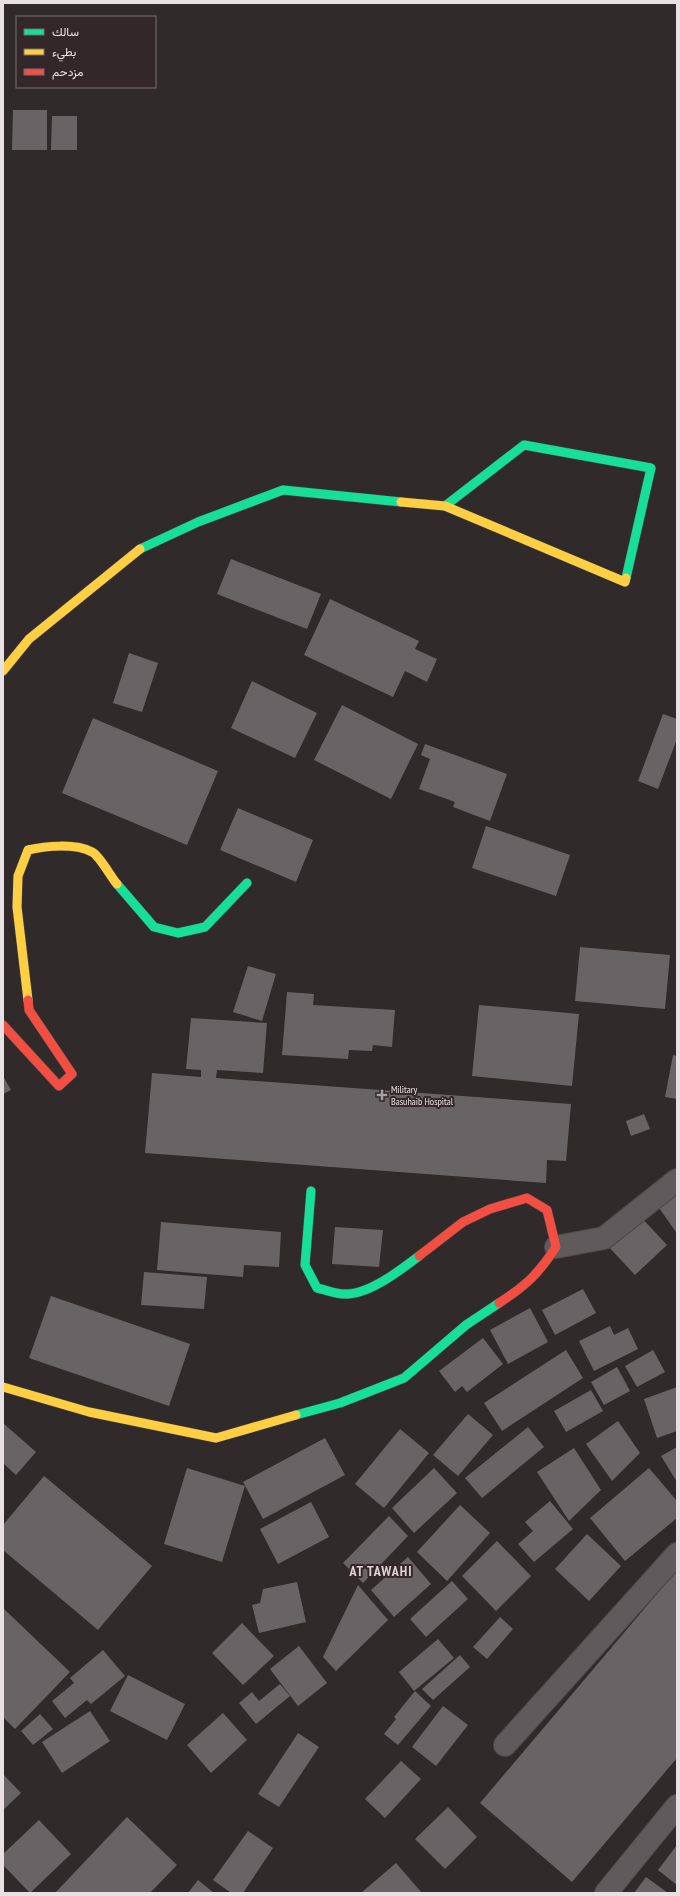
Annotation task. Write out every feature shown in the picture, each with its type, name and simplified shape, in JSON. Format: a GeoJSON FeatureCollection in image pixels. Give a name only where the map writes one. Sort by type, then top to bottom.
{"type":"FeatureCollection","features":[{"type":"Feature","properties":{"kind":"street"},"geometry":{"type":"LineString","coordinates":[[3,671],[30,638],[137,550],[212,516],[282,490],[445,506],[625,582],[651,468],[524,445],[445,506]]}},
{"type":"Feature","properties":{"kind":"street"},"geometry":{"type":"LineString","coordinates":[[3,1025],[59,1086],[72,1074],[29,1010],[17,907],[18,876],[28,850],[46,846],[72,846],[93,852],[126,896],[154,927],[178,933],[205,926],[247,883]]}},
{"type":"Feature","properties":{"kind":"street"},"geometry":{"type":"LineString","coordinates":[[3,1387],[89,1412],[216,1438],[340,1403],[404,1378],[466,1325],[523,1287],[539,1272],[556,1247],[604,1238],[677,1180]]}},
{"type":"Feature","properties":{"kind":"street"},"geometry":{"type":"LineString","coordinates":[[311,1191],[305,1265],[318,1288],[349,1294],[380,1281],[435,1244],[458,1226],[505,1202],[527,1198],[547,1210],[556,1247]]}},
{"type":"Feature","properties":{"kind":"street"},"geometry":{"type":"LineString","coordinates":[[505,1746],[677,1554]]}},
{"type":"Feature","properties":{"kind":"street"},"geometry":{"type":"LineString","coordinates":[[606,1893],[677,1806]]}},
{"type":"Feature","properties":{"kind":"building"},"geometry":{"type":"Polygon","coordinates":[[[13,110],[47,110],[47,150],[12,150],[13,110]]]}},
{"type":"Feature","properties":{"kind":"building"},"geometry":{"type":"Polygon","coordinates":[[[52,116],[77,116],[77,150],[51,150],[52,116]]]}},
{"type":"Feature","properties":{"kind":"building"},"geometry":{"type":"Polygon","coordinates":[[[231,559],[321,594],[307,629],[217,594],[231,559]]]}},
{"type":"Feature","properties":{"kind":"building"},"geometry":{"type":"Polygon","coordinates":[[[330,599],[419,641],[415,649],[437,659],[427,682],[405,671],[393,697],[304,655],[330,599]]]}},
{"type":"Feature","properties":{"kind":"building"},"geometry":{"type":"Polygon","coordinates":[[[129,653],[158,663],[142,712],[113,703],[129,653]]]}},
{"type":"Feature","properties":{"kind":"building"},"geometry":{"type":"Polygon","coordinates":[[[252,681],[317,713],[295,758],[231,728],[252,681]]]}},
{"type":"Feature","properties":{"kind":"building"},"geometry":{"type":"Polygon","coordinates":[[[342,705],[418,744],[391,799],[314,760],[342,705]]]}},
{"type":"Feature","properties":{"kind":"building"},"geometry":{"type":"Polygon","coordinates":[[[663,714],[677,719],[677,739],[658,789],[638,781],[663,714]]]}},
{"type":"Feature","properties":{"kind":"building"},"geometry":{"type":"Polygon","coordinates":[[[93,718],[218,771],[187,845],[62,793],[93,718]]]}},
{"type":"Feature","properties":{"kind":"building"},"geometry":{"type":"Polygon","coordinates":[[[425,744],[507,774],[490,821],[453,807],[455,802],[419,789],[430,759],[421,755],[425,744]]]}},
{"type":"Feature","properties":{"kind":"building"},"geometry":{"type":"Polygon","coordinates":[[[238,808],[313,840],[296,882],[220,850],[238,808]]]}},
{"type":"Feature","properties":{"kind":"building"},"geometry":{"type":"Polygon","coordinates":[[[486,826],[570,855],[556,896],[472,868],[486,826]]]}},
{"type":"Feature","properties":{"kind":"building"},"geometry":{"type":"Polygon","coordinates":[[[580,947],[670,955],[665,1009],[575,1001],[580,947]]]}},
{"type":"Feature","properties":{"kind":"building"},"geometry":{"type":"Polygon","coordinates":[[[248,966],[276,974],[262,1021],[233,1012],[248,966]]]}},
{"type":"Feature","properties":{"kind":"building"},"geometry":{"type":"Polygon","coordinates":[[[287,992],[314,994],[313,1005],[395,1010],[392,1047],[373,1045],[372,1051],[349,1050],[348,1059],[282,1055],[287,992]]]}},
{"type":"Feature","properties":{"kind":"building"},"geometry":{"type":"Polygon","coordinates":[[[479,1005],[579,1014],[572,1086],[472,1076],[479,1005]]]}},
{"type":"Feature","properties":{"kind":"building"},"geometry":{"type":"Polygon","coordinates":[[[191,1018],[267,1023],[263,1073],[217,1070],[216,1078],[571,1104],[566,1161],[547,1160],[546,1183],[145,1153],[152,1073],[201,1077],[201,1070],[186,1069],[191,1018]]]}},
{"type":"Feature","properties":{"kind":"building"},"geometry":{"type":"Polygon","coordinates":[[[673,1055],[677,1056],[677,1099],[665,1097],[673,1055]]]}},
{"type":"Feature","properties":{"kind":"building"},"geometry":{"type":"Polygon","coordinates":[[[3,1076],[11,1090],[3,1094],[3,1076]]]}},
{"type":"Feature","properties":{"kind":"building"},"geometry":{"type":"Polygon","coordinates":[[[644,1114],[650,1129],[631,1136],[626,1121],[644,1114]]]}},
{"type":"Feature","properties":{"kind":"building"},"geometry":{"type":"Polygon","coordinates":[[[677,1195],[677,1231],[676,1232],[659,1208],[677,1195]]]}},
{"type":"Feature","properties":{"kind":"building"},"geometry":{"type":"Polygon","coordinates":[[[640,1216],[667,1245],[635,1275],[607,1245],[640,1216]]]}},
{"type":"Feature","properties":{"kind":"building"},"geometry":{"type":"Polygon","coordinates":[[[161,1222],[281,1232],[279,1267],[244,1265],[243,1277],[157,1270],[161,1222]]]}},
{"type":"Feature","properties":{"kind":"building"},"geometry":{"type":"Polygon","coordinates":[[[335,1227],[383,1230],[379,1267],[332,1264],[335,1227]]]}},
{"type":"Feature","properties":{"kind":"building"},"geometry":{"type":"Polygon","coordinates":[[[144,1272],[207,1277],[204,1309],[141,1305],[144,1272]]]}},
{"type":"Feature","properties":{"kind":"building"},"geometry":{"type":"Polygon","coordinates":[[[583,1289],[596,1313],[555,1335],[542,1310],[583,1289]]]}},
{"type":"Feature","properties":{"kind":"building"},"geometry":{"type":"Polygon","coordinates":[[[51,1296],[190,1344],[169,1406],[29,1358],[51,1296]]]}},
{"type":"Feature","properties":{"kind":"building"},"geometry":{"type":"Polygon","coordinates":[[[530,1308],[548,1342],[508,1364],[490,1330],[530,1308]]]}},
{"type":"Feature","properties":{"kind":"building"},"geometry":{"type":"Polygon","coordinates":[[[610,1326],[614,1335],[628,1328],[638,1349],[594,1371],[579,1341],[610,1326]]]}},
{"type":"Feature","properties":{"kind":"building"},"geometry":{"type":"Polygon","coordinates":[[[483,1338],[503,1364],[467,1392],[462,1386],[455,1392],[439,1371],[483,1338]]]}},
{"type":"Feature","properties":{"kind":"building"},"geometry":{"type":"Polygon","coordinates":[[[566,1350],[583,1378],[502,1431],[484,1403],[566,1350]]]}},
{"type":"Feature","properties":{"kind":"building"},"geometry":{"type":"Polygon","coordinates":[[[653,1350],[665,1372],[637,1387],[625,1366],[653,1350]]]}},
{"type":"Feature","properties":{"kind":"building"},"geometry":{"type":"Polygon","coordinates":[[[617,1367],[630,1391],[604,1405],[591,1382],[617,1367]]]}},
{"type":"Feature","properties":{"kind":"building"},"geometry":{"type":"Polygon","coordinates":[[[677,1387],[677,1431],[657,1438],[644,1399],[677,1387]]]}},
{"type":"Feature","properties":{"kind":"building"},"geometry":{"type":"Polygon","coordinates":[[[591,1390],[603,1411],[566,1432],[554,1411],[591,1390]]]}},
{"type":"Feature","properties":{"kind":"building"},"geometry":{"type":"Polygon","coordinates":[[[468,1414],[493,1435],[458,1476],[433,1455],[468,1414]]]}},
{"type":"Feature","properties":{"kind":"building"},"geometry":{"type":"Polygon","coordinates":[[[618,1421],[640,1453],[612,1481],[586,1444],[618,1421]]]}},
{"type":"Feature","properties":{"kind":"building"},"geometry":{"type":"Polygon","coordinates":[[[3,1423],[36,1452],[16,1475],[3,1463],[3,1423]]]}},
{"type":"Feature","properties":{"kind":"building"},"geometry":{"type":"Polygon","coordinates":[[[528,1427],[544,1447],[482,1498],[465,1478],[528,1427]]]}},
{"type":"Feature","properties":{"kind":"building"},"geometry":{"type":"Polygon","coordinates":[[[400,1429],[429,1453],[384,1508],[355,1484],[400,1429]]]}},
{"type":"Feature","properties":{"kind":"building"},"geometry":{"type":"Polygon","coordinates":[[[325,1438],[345,1475],[263,1519],[243,1482],[325,1438]]]}},
{"type":"Feature","properties":{"kind":"building"},"geometry":{"type":"Polygon","coordinates":[[[677,1447],[677,1482],[661,1456],[677,1447]]]}},
{"type":"Feature","properties":{"kind":"building"},"geometry":{"type":"Polygon","coordinates":[[[574,1448],[601,1490],[569,1521],[537,1472],[574,1448]]]}},
{"type":"Feature","properties":{"kind":"building"},"geometry":{"type":"Polygon","coordinates":[[[187,1468],[245,1486],[222,1562],[164,1544],[187,1468]]]}},
{"type":"Feature","properties":{"kind":"building"},"geometry":{"type":"Polygon","coordinates":[[[434,1468],[457,1493],[414,1533],[392,1508],[434,1468]]]}},
{"type":"Feature","properties":{"kind":"building"},"geometry":{"type":"Polygon","coordinates":[[[649,1468],[677,1501],[677,1518],[625,1561],[590,1518],[649,1468]]]}},
{"type":"Feature","properties":{"kind":"building"},"geometry":{"type":"Polygon","coordinates":[[[44,1476],[152,1566],[98,1630],[3,1550],[3,1525],[44,1476]]]}},
{"type":"Feature","properties":{"kind":"building"},"geometry":{"type":"Polygon","coordinates":[[[550,1501],[573,1529],[534,1562],[518,1544],[533,1531],[525,1522],[550,1501]]]}},
{"type":"Feature","properties":{"kind":"building"},"geometry":{"type":"Polygon","coordinates":[[[311,1502],[329,1537],[278,1564],[260,1529],[311,1502]]]}},
{"type":"Feature","properties":{"kind":"building"},"geometry":{"type":"Polygon","coordinates":[[[460,1505],[490,1533],[447,1581],[417,1552],[460,1505]]]}},
{"type":"Feature","properties":{"kind":"building"},"geometry":{"type":"Polygon","coordinates":[[[389,1516],[408,1536],[363,1583],[343,1563],[389,1516]]]}},
{"type":"Feature","properties":{"kind":"building"},"geometry":{"type":"Polygon","coordinates":[[[587,1534],[621,1566],[589,1601],[555,1569],[587,1534]]]}},
{"type":"Feature","properties":{"kind":"building"},"geometry":{"type":"Polygon","coordinates":[[[497,1541],[531,1576],[496,1611],[462,1576],[497,1541]]]}},
{"type":"Feature","properties":{"kind":"building"},"geometry":{"type":"Polygon","coordinates":[[[408,1557],[431,1584],[394,1617],[371,1590],[408,1557]]]}},
{"type":"Feature","properties":{"kind":"building"},"geometry":{"type":"Polygon","coordinates":[[[677,1570],[677,1758],[572,1882],[480,1803],[677,1570]]]}},
{"type":"Feature","properties":{"kind":"building"},"geometry":{"type":"Polygon","coordinates":[[[452,1581],[468,1599],[426,1637],[410,1619],[452,1581]]]}},
{"type":"Feature","properties":{"kind":"building"},"geometry":{"type":"Polygon","coordinates":[[[297,1582],[306,1622],[259,1633],[252,1605],[260,1603],[263,1589],[297,1582]]]}},
{"type":"Feature","properties":{"kind":"building"},"geometry":{"type":"Polygon","coordinates":[[[358,1585],[388,1620],[336,1671],[323,1657],[358,1585]]]}},
{"type":"Feature","properties":{"kind":"building"},"geometry":{"type":"Polygon","coordinates":[[[3,1608],[70,1672],[15,1729],[3,1717],[3,1608]]]}},
{"type":"Feature","properties":{"kind":"building"},"geometry":{"type":"Polygon","coordinates":[[[500,1617],[513,1629],[487,1659],[473,1647],[500,1617]]]}},
{"type":"Feature","properties":{"kind":"building"},"geometry":{"type":"Polygon","coordinates":[[[242,1623],[274,1656],[243,1685],[212,1653],[242,1623]]]}},
{"type":"Feature","properties":{"kind":"building"},"geometry":{"type":"Polygon","coordinates":[[[438,1639],[454,1658],[414,1691],[399,1672],[438,1639]]]}},
{"type":"Feature","properties":{"kind":"building"},"geometry":{"type":"Polygon","coordinates":[[[299,1646],[327,1683],[298,1706],[270,1669],[299,1646]]]}},
{"type":"Feature","properties":{"kind":"building"},"geometry":{"type":"Polygon","coordinates":[[[103,1650],[125,1676],[91,1704],[87,1700],[65,1718],[52,1701],[74,1683],[70,1678],[103,1650]]]}},
{"type":"Feature","properties":{"kind":"building"},"geometry":{"type":"Polygon","coordinates":[[[460,1655],[470,1667],[433,1700],[422,1689],[460,1655]]]}},
{"type":"Feature","properties":{"kind":"building"},"geometry":{"type":"Polygon","coordinates":[[[128,1675],[185,1704],[167,1740],[110,1711],[128,1675]]]}},
{"type":"Feature","properties":{"kind":"building"},"geometry":{"type":"Polygon","coordinates":[[[280,1684],[290,1696],[256,1724],[239,1703],[252,1692],[259,1701],[280,1684]]]}},
{"type":"Feature","properties":{"kind":"building"},"geometry":{"type":"Polygon","coordinates":[[[415,1691],[431,1706],[398,1745],[384,1734],[396,1719],[394,1717],[415,1691]]]}},
{"type":"Feature","properties":{"kind":"building"},"geometry":{"type":"Polygon","coordinates":[[[443,1706],[468,1725],[436,1766],[412,1747],[443,1706]]]}},
{"type":"Feature","properties":{"kind":"building"},"geometry":{"type":"Polygon","coordinates":[[[90,1711],[110,1741],[62,1773],[42,1742],[90,1711]]]}},
{"type":"Feature","properties":{"kind":"building"},"geometry":{"type":"Polygon","coordinates":[[[223,1713],[247,1740],[211,1773],[187,1745],[223,1713]]]}},
{"type":"Feature","properties":{"kind":"building"},"geometry":{"type":"Polygon","coordinates":[[[40,1714],[53,1729],[33,1745],[21,1731],[40,1714]]]}},
{"type":"Feature","properties":{"kind":"building"},"geometry":{"type":"Polygon","coordinates":[[[298,1733],[319,1747],[279,1807],[258,1794],[298,1733]]]}},
{"type":"Feature","properties":{"kind":"building"},"geometry":{"type":"Polygon","coordinates":[[[401,1761],[421,1779],[385,1818],[365,1799],[401,1761]]]}},
{"type":"Feature","properties":{"kind":"building"},"geometry":{"type":"Polygon","coordinates":[[[3,1774],[21,1793],[3,1810],[3,1774]]]}},
{"type":"Feature","properties":{"kind":"building"},"geometry":{"type":"Polygon","coordinates":[[[448,1807],[477,1837],[445,1869],[415,1839],[448,1807]]]}},
{"type":"Feature","properties":{"kind":"building"},"geometry":{"type":"Polygon","coordinates":[[[127,1817],[177,1865],[150,1893],[55,1893],[127,1817]]]}},
{"type":"Feature","properties":{"kind":"building"},"geometry":{"type":"Polygon","coordinates":[[[39,1820],[71,1854],[30,1893],[3,1865],[3,1854],[39,1820]]]}},
{"type":"Feature","properties":{"kind":"building"},"geometry":{"type":"Polygon","coordinates":[[[248,1831],[273,1848],[243,1893],[231,1893],[213,1880],[248,1831]]]}},
{"type":"Feature","properties":{"kind":"building"},"geometry":{"type":"Polygon","coordinates":[[[677,1845],[677,1885],[658,1870],[677,1845]]]}},
{"type":"Feature","properties":{"kind":"building"},"geometry":{"type":"Polygon","coordinates":[[[396,1863],[422,1893],[361,1893],[396,1863]]]}},
{"type":"Feature","properties":{"kind":"building"},"geometry":{"type":"Polygon","coordinates":[[[646,1877],[668,1893],[634,1893],[646,1877]]]}},
{"type":"Feature","properties":{"kind":"building"},"geometry":{"type":"Polygon","coordinates":[[[198,1880],[214,1893],[188,1893],[198,1880]]]}},
{"type":"Feature","properties":{"kind":"traffic: fast"},"geometry":{"type":"LineString","coordinates":[[445,506],[524,445],[651,468],[626,578]]}},
{"type":"Feature","properties":{"kind":"traffic: fast"},"geometry":{"type":"LineString","coordinates":[[140,549],[198,522],[283,490],[401,502]]}},
{"type":"Feature","properties":{"kind":"traffic: fast"},"geometry":{"type":"LineString","coordinates":[[117,884],[154,927],[178,933],[205,927],[247,883]]}},
{"type":"Feature","properties":{"kind":"traffic: fast"},"geometry":{"type":"LineString","coordinates":[[311,1191],[305,1265],[317,1288],[340,1294],[357,1293],[386,1280],[419,1256]]}},
{"type":"Feature","properties":{"kind":"traffic: fast"},"geometry":{"type":"LineString","coordinates":[[296,1415],[340,1403],[404,1378],[466,1325],[499,1303]]}},
{"type":"Feature","properties":{"kind":"traffic: slow"},"geometry":{"type":"LineString","coordinates":[[401,502],[445,506],[625,582],[626,578]]}},
{"type":"Feature","properties":{"kind":"traffic: slow"},"geometry":{"type":"LineString","coordinates":[[3,671],[29,639],[140,549]]}},
{"type":"Feature","properties":{"kind":"traffic: slow"},"geometry":{"type":"LineString","coordinates":[[28,1000],[17,907],[18,876],[28,850],[60,846],[85,849],[98,857],[117,884]]}},
{"type":"Feature","properties":{"kind":"traffic: slow"},"geometry":{"type":"LineString","coordinates":[[3,1387],[89,1412],[216,1438],[296,1415]]}},
{"type":"Feature","properties":{"kind":"traffic: jam"},"geometry":{"type":"LineString","coordinates":[[3,1025],[59,1086],[72,1074],[29,1010],[28,1000]]}},
{"type":"Feature","properties":{"kind":"traffic: jam"},"geometry":{"type":"LineString","coordinates":[[419,1256],[463,1222],[490,1209],[527,1198],[547,1210],[556,1247],[543,1265],[525,1284],[499,1303]]}},
{"type":"Feature","properties":{"kind":"place","name":"Military Basuhaib Hospital"},"geometry":{"type":"Point","coordinates":[382,1095]}},
{"type":"Feature","properties":{"kind":"district","name":"AT TAWAHI"},"geometry":{"type":"Point","coordinates":[381,1571]}}]}
